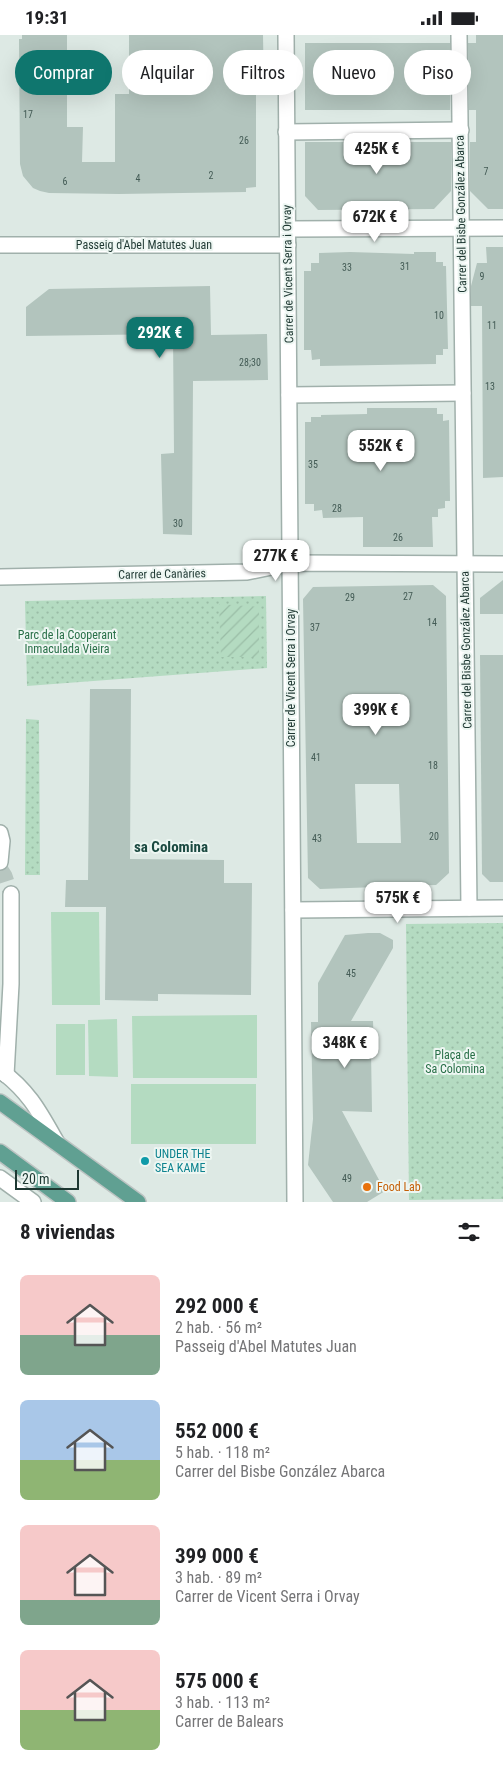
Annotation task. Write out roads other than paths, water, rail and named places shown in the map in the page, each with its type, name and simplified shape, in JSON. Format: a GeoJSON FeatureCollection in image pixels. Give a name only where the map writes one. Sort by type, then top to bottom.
{"type":"FeatureCollection","features":[{"type":"Feature","properties":{"kind":"main road"},"geometry":{"type":"LineString","coordinates":[[0,1102],[138,1202]]}},
{"type":"Feature","properties":{"kind":"main road"},"geometry":{"type":"LineString","coordinates":[[0,1152],[68,1202]]}},
{"type":"Feature","properties":{"kind":"street","name":"Carrer de Vicent Serra i Orvay"},"geometry":{"type":"LineString","coordinates":[[286,35],[295,1202]]}},
{"type":"Feature","properties":{"kind":"street","name":"Carrer del Bisbe González Abarca"},"geometry":{"type":"LineString","coordinates":[[459,35],[469,908]]}},
{"type":"Feature","properties":{"kind":"street"},"geometry":{"type":"LineString","coordinates":[[286,131],[460,129]]}},
{"type":"Feature","properties":{"kind":"street"},"geometry":{"type":"LineString","coordinates":[[288,229],[503,228]]}},
{"type":"Feature","properties":{"kind":"street","name":"Passeig d'Abel Matutes Juan"},"geometry":{"type":"LineString","coordinates":[[0,245],[288,245]]}},
{"type":"Feature","properties":{"kind":"street"},"geometry":{"type":"LineString","coordinates":[[289,395],[463,393]]}},
{"type":"Feature","properties":{"kind":"street","name":"Carrer de Canàries"},"geometry":{"type":"LineString","coordinates":[[0,577],[247,572],[291,563],[503,564]]}},
{"type":"Feature","properties":{"kind":"street"},"geometry":{"type":"LineString","coordinates":[[0,833],[2,841],[0,862]]}},
{"type":"Feature","properties":{"kind":"street"},"geometry":{"type":"LineString","coordinates":[[3,1073],[11,984],[11,894]]}},
{"type":"Feature","properties":{"kind":"street"},"geometry":{"type":"LineString","coordinates":[[293,910],[503,907]]}},
{"type":"Feature","properties":{"kind":"street"},"geometry":{"type":"LineString","coordinates":[[0,993],[3,1073],[34,1103],[57,1143]]}},
{"type":"Feature","properties":{"kind":"street"},"geometry":{"type":"LineString","coordinates":[[0,1178],[33,1202]]}},
{"type":"Feature","properties":{"kind":"tunnel"},"geometry":{"type":"LineString","coordinates":[[0,868],[11,894]]}},
{"type":"Feature","properties":{"kind":"place","name":"UNDER THE SEA KAME"},"geometry":{"type":"Point","coordinates":[145,1161]}},
{"type":"Feature","properties":{"kind":"place","name":"Food Lab"},"geometry":{"type":"Point","coordinates":[367,1187]}},
{"type":"Feature","properties":{"kind":"district","name":"sa Colomina"},"geometry":{"type":"Point","coordinates":[171,847]}},
{"type":"Feature","properties":{"kind":"park label","name":"Parc de la Cooperant Inmaculada Vieira"},"geometry":{"type":"Point","coordinates":[67,642]}},
{"type":"Feature","properties":{"kind":"park label","name":"Plaça de Sa Colomina"},"geometry":{"type":"Point","coordinates":[455,1062]}}]}
